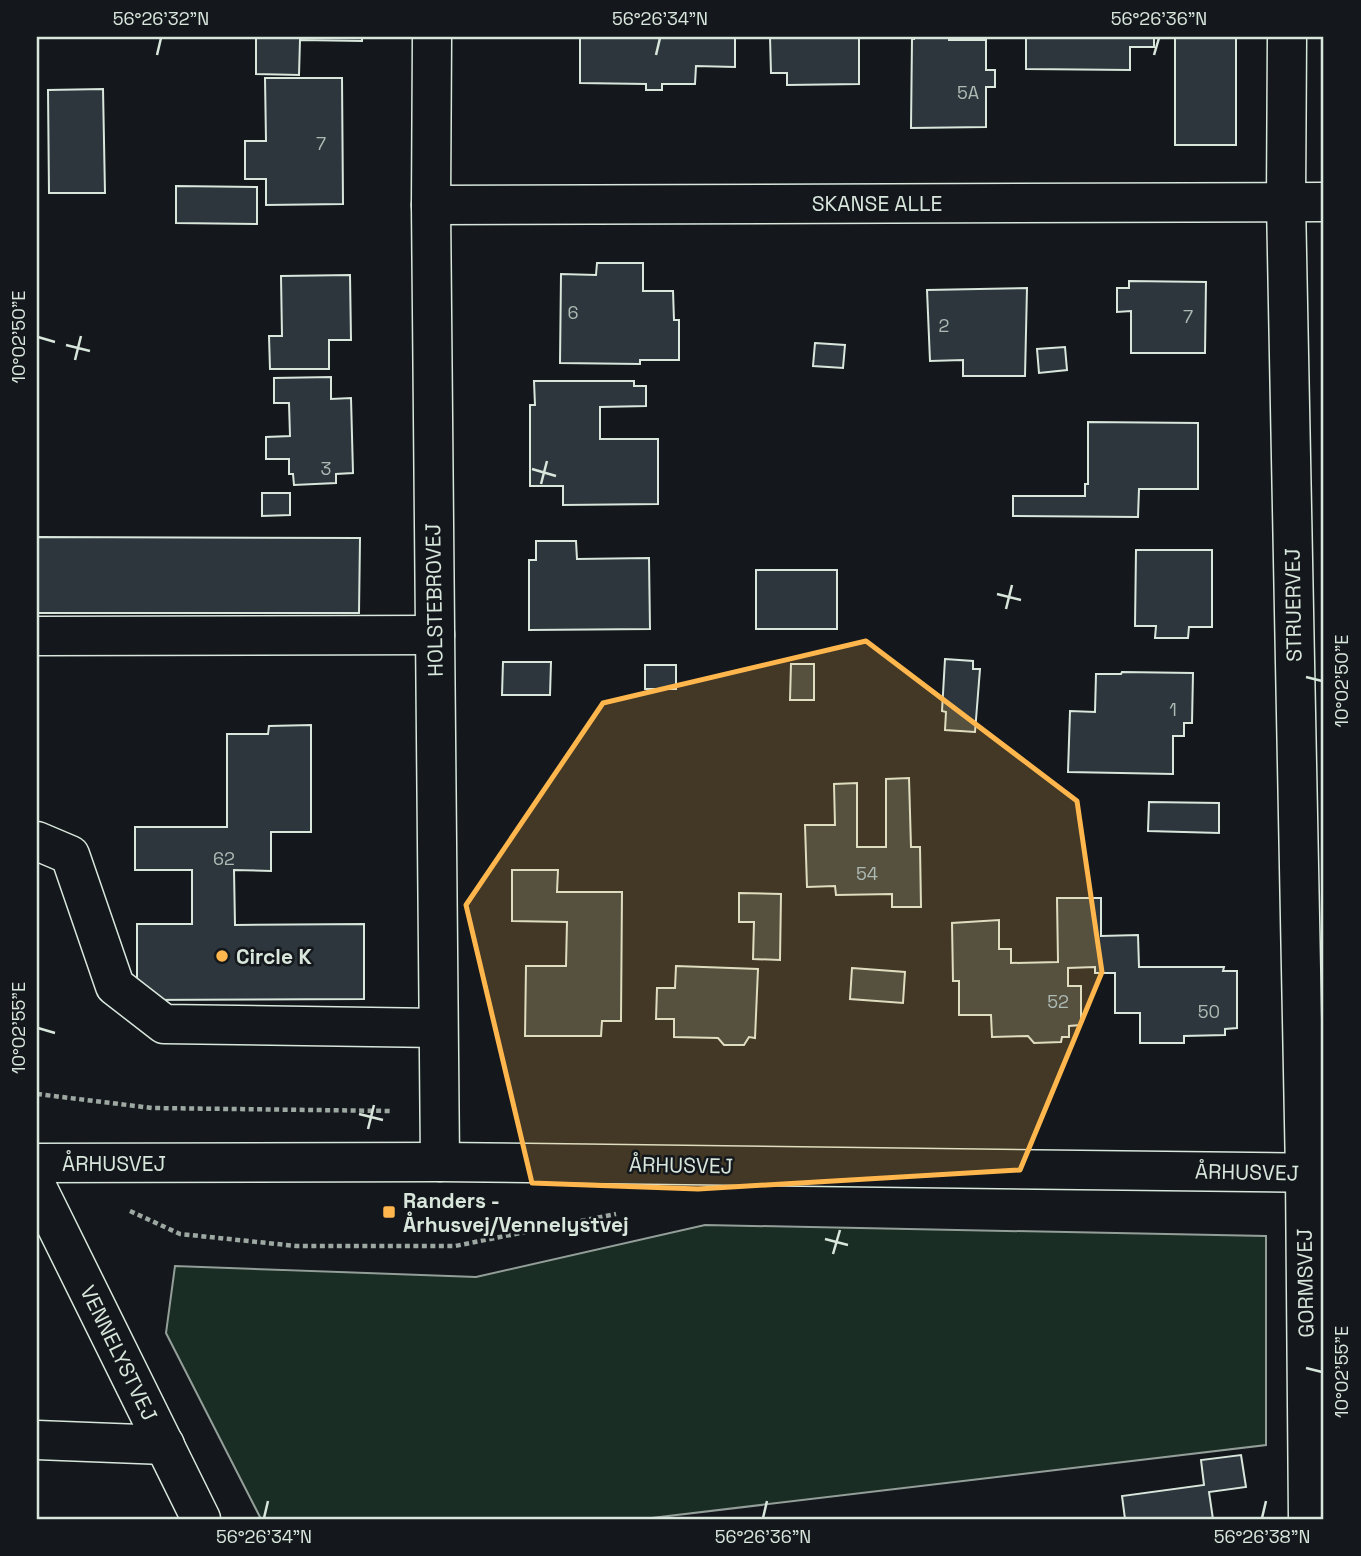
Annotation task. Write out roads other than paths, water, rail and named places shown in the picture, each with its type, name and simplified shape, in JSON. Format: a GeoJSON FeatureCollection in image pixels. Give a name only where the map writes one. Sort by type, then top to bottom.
{"type":"FeatureCollection","features":[{"type":"Feature","properties":{"kind":"street","name":"HOLSTEBROVEJ"},"geometry":{"type":"LineString","coordinates":[[432,37],[431,205],[440,1163]]}},
{"type":"Feature","properties":{"kind":"street","name":"STRUERVEJ"},"geometry":{"type":"LineString","coordinates":[[1287,37],[1286,202],[1315,1173]]}},
{"type":"Feature","properties":{"kind":"street","name":"SKANSE ALLE"},"geometry":{"type":"LineString","coordinates":[[431,205],[1324,202]]}},
{"type":"Feature","properties":{"kind":"street"},"geometry":{"type":"LineString","coordinates":[[37,636],[435,635]]}},
{"type":"Feature","properties":{"kind":"street"},"geometry":{"type":"LineString","coordinates":[[37,841],[70,855],[115,986],[164,1024],[438,1028]]}},
{"type":"Feature","properties":{"kind":"street","name":"ÅRHUSVEJ"},"geometry":{"type":"LineString","coordinates":[[37,1163],[440,1163],[1315,1173]]}},
{"type":"Feature","properties":{"kind":"street","name":"GORMSVEJ"},"geometry":{"type":"LineString","coordinates":[[1307,1519],[1315,1173]]}},
{"type":"Feature","properties":{"kind":"street","name":"VENNELYSTVEJ"},"geometry":{"type":"LineString","coordinates":[[37,1187],[201,1519]]}},
{"type":"Feature","properties":{"kind":"street"},"geometry":{"type":"LineString","coordinates":[[42,1430],[165,1446]]}},
{"type":"Feature","properties":{"kind":"place","name":"Circle K"},"geometry":{"type":"Point","coordinates":[222,956]}},
{"type":"Feature","properties":{"kind":"place","name":"Randers - Århusvej/Vennelystvej"},"geometry":{"type":"Point","coordinates":[389,1212]}}]}
